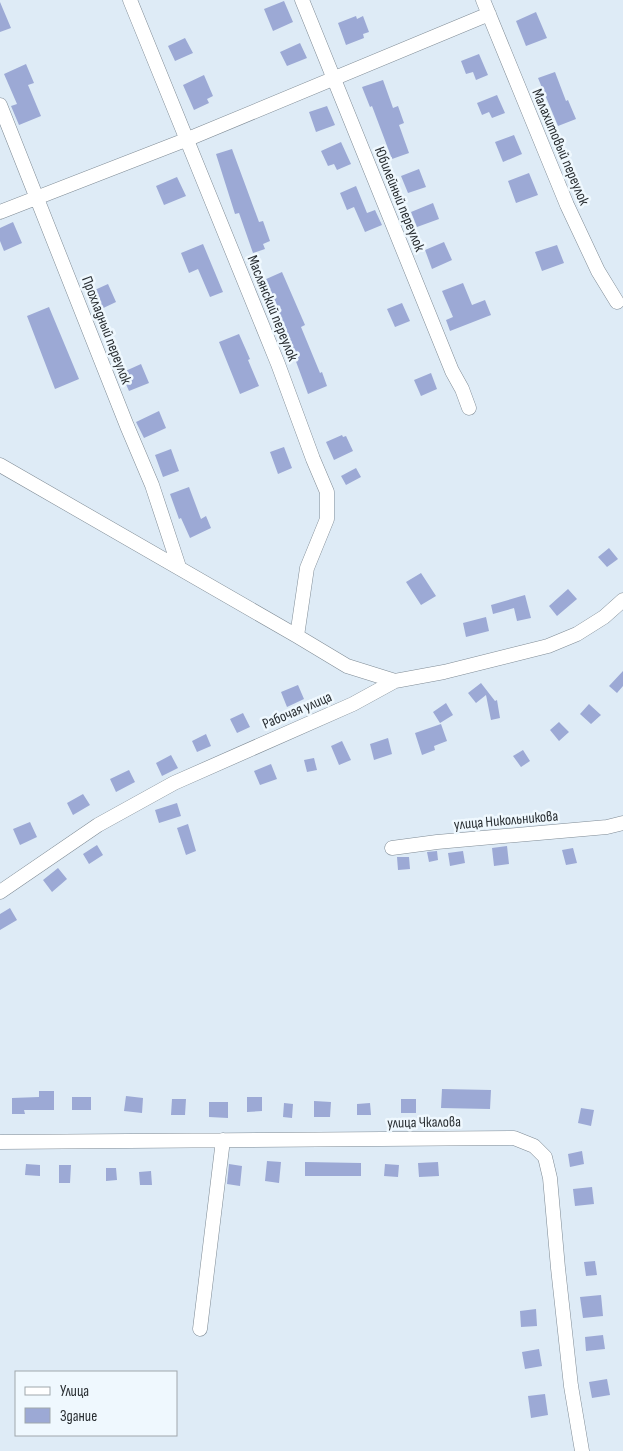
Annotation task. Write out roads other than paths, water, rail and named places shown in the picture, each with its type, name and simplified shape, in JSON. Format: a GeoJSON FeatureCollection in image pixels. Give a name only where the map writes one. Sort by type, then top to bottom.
{"type":"FeatureCollection","features":[{"type":"Feature","properties":{"kind":"street","name":"Маслянский переулок"},"geometry":{"type":"LineString","coordinates":[[130,0],[188,139],[327,492],[327,519],[307,568],[297,636]]}},
{"type":"Feature","properties":{"kind":"street","name":"Юбилейный переулок"},"geometry":{"type":"LineString","coordinates":[[302,0],[452,371],[469,408]]}},
{"type":"Feature","properties":{"kind":"street","name":"Малахитовый переулок"},"geometry":{"type":"LineString","coordinates":[[483,0],[567,205],[598,271],[617,302]]}},
{"type":"Feature","properties":{"kind":"street"},"geometry":{"type":"LineString","coordinates":[[0,212],[188,139],[489,14]]}},
{"type":"Feature","properties":{"kind":"street","name":"Прохладный переулок"},"geometry":{"type":"LineString","coordinates":[[0,105],[152,485],[179,568]]}},
{"type":"Feature","properties":{"kind":"street"},"geometry":{"type":"LineString","coordinates":[[0,464],[347,666],[394,681]]}},
{"type":"Feature","properties":{"kind":"street","name":"Рабочая улица"},"geometry":{"type":"LineString","coordinates":[[0,892],[98,825],[174,783],[353,704],[394,681],[444,672],[548,646],[577,634],[604,617],[623,600]]}},
{"type":"Feature","properties":{"kind":"street","name":"улица Никольникова"},"geometry":{"type":"LineString","coordinates":[[392,848],[437,842],[607,827],[623,823]]}},
{"type":"Feature","properties":{"kind":"street","name":"улица Чкалова"},"geometry":{"type":"LineString","coordinates":[[0,1142],[514,1138],[534,1146],[544,1157],[550,1178],[571,1386],[582,1451]]}},
{"type":"Feature","properties":{"kind":"street"},"geometry":{"type":"LineString","coordinates":[[200,1330],[223,1140]]}}]}
